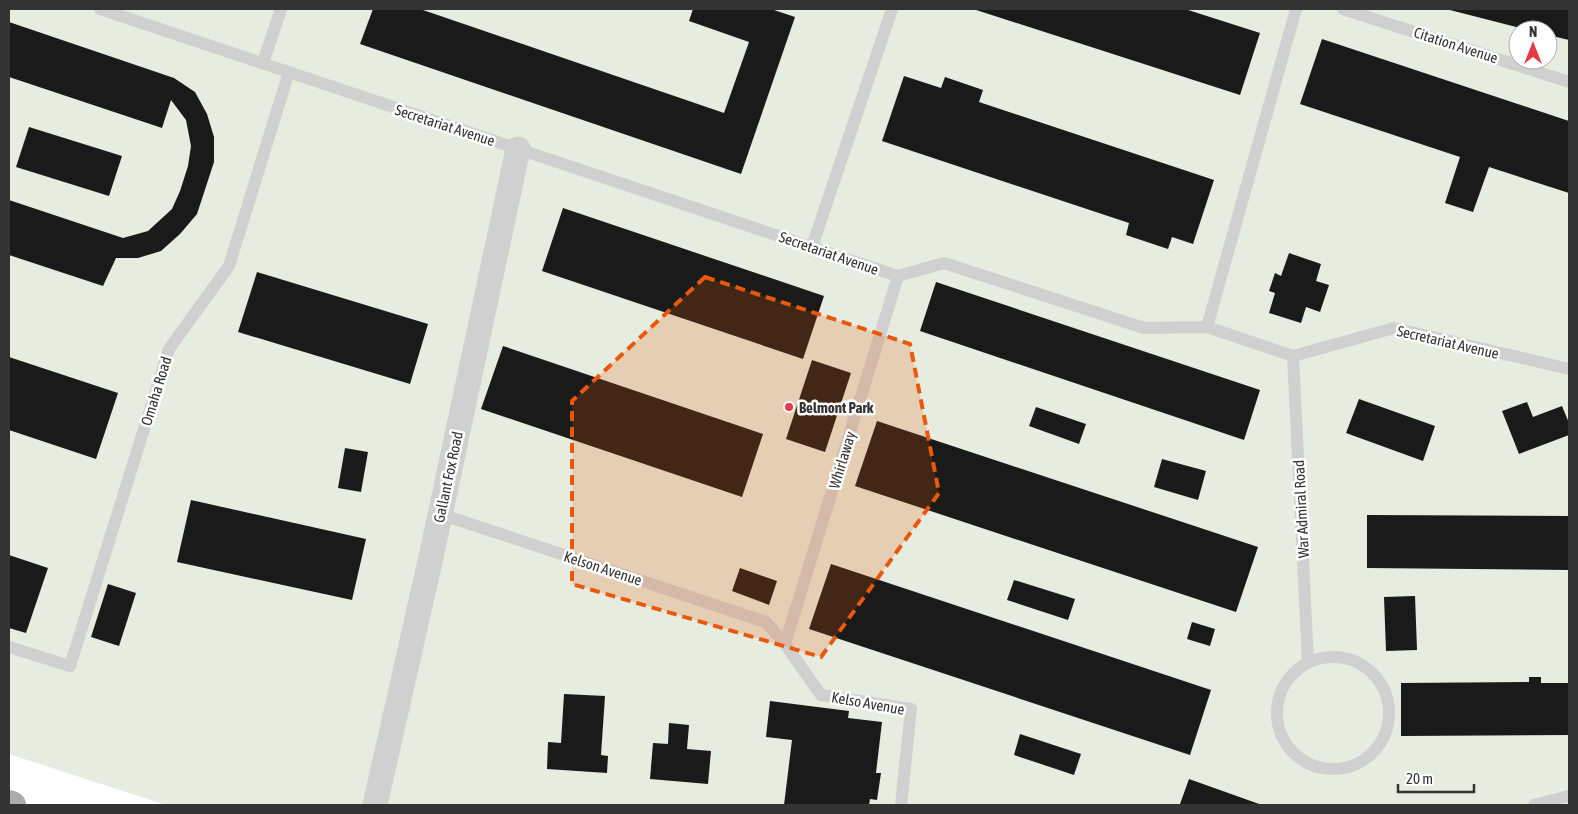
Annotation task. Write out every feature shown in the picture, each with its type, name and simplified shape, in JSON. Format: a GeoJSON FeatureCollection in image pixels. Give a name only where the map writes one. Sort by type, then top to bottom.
{"type":"FeatureCollection","features":[{"type":"Feature","properties":{"kind":"street","name":"Gallant Fox Road"},"geometry":{"type":"LineString","coordinates":[[375,805],[440,514],[518,149]]}},
{"type":"Feature","properties":{"kind":"lane","name":"Secretariat Avenue"},"geometry":{"type":"LineString","coordinates":[[100,9],[898,276],[944,263],[1144,328],[1207,327],[1293,356],[1394,328],[1569,370]]}},
{"type":"Feature","properties":{"kind":"lane"},"geometry":{"type":"LineString","coordinates":[[263,63],[281,9]]}},
{"type":"Feature","properties":{"kind":"lane"},"geometry":{"type":"LineString","coordinates":[[812,247],[892,9]]}},
{"type":"Feature","properties":{"kind":"lane"},"geometry":{"type":"LineString","coordinates":[[1207,327],[1296,9]]}},
{"type":"Feature","properties":{"kind":"lane","name":"Citation Avenue"},"geometry":{"type":"LineString","coordinates":[[1343,9],[1569,82]]}},
{"type":"Feature","properties":{"kind":"lane","name":"Omaha Road"},"geometry":{"type":"LineString","coordinates":[[9,647],[70,666],[169,349],[229,266],[289,72]]}},
{"type":"Feature","properties":{"kind":"lane","name":"Whirlaway"},"geometry":{"type":"LineString","coordinates":[[785,644],[898,276]]}},
{"type":"Feature","properties":{"kind":"lane","name":"War Admiral Road"},"geometry":{"type":"LineString","coordinates":[[1293,356],[1308,662]]}},
{"type":"Feature","properties":{"kind":"lane","name":"Kelson Avenue"},"geometry":{"type":"LineString","coordinates":[[440,514],[766,622]]}},
{"type":"Feature","properties":{"kind":"lane","name":"Kelso Avenue"},"geometry":{"type":"LineString","coordinates":[[766,622],[785,644],[821,695],[911,709],[901,805]]}},
{"type":"Feature","properties":{"kind":"lane"},"geometry":{"type":"LineString","coordinates":[[1327,657],[1347,658],[1365,666],[1378,680],[1387,698],[1389,717],[1384,736],[1373,752],[1359,763],[1342,769],[1324,769],[1307,764],[1293,754],[1282,739],[1277,722],[1277,704],[1282,688],[1292,673],[1308,662],[1327,657]]}},
{"type":"Feature","properties":{"kind":"lane"},"geometry":{"type":"LineString","coordinates":[[1534,805],[1569,796]]}},
{"type":"Feature","properties":{"kind":"highlighted area"},"geometry":{"type":"Polygon","coordinates":[[[705,277],[910,344],[939,493],[821,657],[572,584],[572,401],[705,277]]]}},
{"type":"Feature","properties":{"kind":"shaded area","name":"Belmont Park"},"geometry":{"type":"Polygon","coordinates":[[[9,9],[1569,9],[1569,805],[166,805],[9,754],[9,9]]]}},
{"type":"Feature","properties":{"kind":"building"},"geometry":{"type":"Polygon","coordinates":[[[373,9],[420,9],[724,113],[749,42],[689,21],[693,9],[771,9],[795,17],[741,174],[360,44],[373,9]]]}},
{"type":"Feature","properties":{"kind":"building"},"geometry":{"type":"Polygon","coordinates":[[[973,9],[1185,9],[1260,33],[1240,95],[973,9]]]}},
{"type":"Feature","properties":{"kind":"building"},"geometry":{"type":"Polygon","coordinates":[[[1446,9],[1569,9],[1569,40],[1558,37],[1558,20],[1508,20],[1508,25],[1446,9]]]}},
{"type":"Feature","properties":{"kind":"building"},"geometry":{"type":"Polygon","coordinates":[[[9,22],[174,78],[195,92],[207,114],[214,137],[214,162],[197,214],[180,234],[161,251],[138,258],[116,258],[103,286],[9,255],[9,200],[123,238],[148,231],[172,209],[180,191],[188,166],[191,146],[186,120],[171,100],[162,128],[9,77],[9,22]]]}},
{"type":"Feature","properties":{"kind":"building"},"geometry":{"type":"Polygon","coordinates":[[[1322,39],[1569,121],[1569,193],[1489,167],[1473,212],[1445,203],[1460,157],[1300,104],[1322,39]]]}},
{"type":"Feature","properties":{"kind":"building"},"geometry":{"type":"Polygon","coordinates":[[[904,76],[941,88],[945,77],[983,90],[979,102],[1214,180],[1193,244],[1172,237],[1168,249],[1126,235],[1129,223],[882,141],[904,76]]]}},
{"type":"Feature","properties":{"kind":"building"},"geometry":{"type":"Polygon","coordinates":[[[29,127],[122,156],[109,196],[16,167],[29,127]]]}},
{"type":"Feature","properties":{"kind":"building"},"geometry":{"type":"Polygon","coordinates":[[[563,208],[824,296],[803,359],[542,271],[563,208]]]}},
{"type":"Feature","properties":{"kind":"building"},"geometry":{"type":"Polygon","coordinates":[[[1289,253],[1321,264],[1316,281],[1329,285],[1320,312],[1306,307],[1301,323],[1269,313],[1275,293],[1269,291],[1275,273],[1281,276],[1289,253]]]}},
{"type":"Feature","properties":{"kind":"building"},"geometry":{"type":"Polygon","coordinates":[[[257,272],[428,324],[410,384],[238,332],[257,272]]]}},
{"type":"Feature","properties":{"kind":"building"},"geometry":{"type":"Polygon","coordinates":[[[936,282],[1260,390],[1244,440],[920,331],[936,282]]]}},
{"type":"Feature","properties":{"kind":"building"},"geometry":{"type":"Polygon","coordinates":[[[503,346],[763,434],[742,497],[481,409],[503,346]]]}},
{"type":"Feature","properties":{"kind":"building"},"geometry":{"type":"Polygon","coordinates":[[[9,357],[118,393],[96,459],[9,430],[9,357]]]}},
{"type":"Feature","properties":{"kind":"building"},"geometry":{"type":"Polygon","coordinates":[[[812,360],[851,373],[825,452],[786,439],[812,360]]]}},
{"type":"Feature","properties":{"kind":"building"},"geometry":{"type":"Polygon","coordinates":[[[1359,399],[1435,426],[1423,461],[1346,433],[1359,399]]]}},
{"type":"Feature","properties":{"kind":"building"},"geometry":{"type":"Polygon","coordinates":[[[1527,402],[1533,417],[1562,406],[1569,423],[1569,435],[1519,454],[1502,411],[1527,402]]]}},
{"type":"Feature","properties":{"kind":"building"},"geometry":{"type":"Polygon","coordinates":[[[1036,407],[1086,424],[1079,444],[1029,426],[1036,407]]]}},
{"type":"Feature","properties":{"kind":"building"},"geometry":{"type":"Polygon","coordinates":[[[877,421],[1258,547],[1236,612],[855,486],[877,421]]]}},
{"type":"Feature","properties":{"kind":"building"},"geometry":{"type":"Polygon","coordinates":[[[345,448],[368,452],[361,492],[338,488],[345,448]]]}},
{"type":"Feature","properties":{"kind":"building"},"geometry":{"type":"Polygon","coordinates":[[[1162,459],[1206,471],[1198,500],[1154,487],[1162,459]]]}},
{"type":"Feature","properties":{"kind":"building"},"geometry":{"type":"Polygon","coordinates":[[[191,500],[366,539],[352,600],[177,562],[191,500]]]}},
{"type":"Feature","properties":{"kind":"building"},"geometry":{"type":"Polygon","coordinates":[[[1367,515],[1569,516],[1569,570],[1367,568],[1367,515]]]}},
{"type":"Feature","properties":{"kind":"building"},"geometry":{"type":"Polygon","coordinates":[[[9,555],[48,568],[26,633],[9,628],[9,555]]]}},
{"type":"Feature","properties":{"kind":"building"},"geometry":{"type":"Polygon","coordinates":[[[831,564],[1211,690],[1190,755],[809,629],[831,564]]]}},
{"type":"Feature","properties":{"kind":"building"},"geometry":{"type":"Polygon","coordinates":[[[740,568],[777,581],[769,605],[732,591],[740,568]]]}},
{"type":"Feature","properties":{"kind":"building"},"geometry":{"type":"Polygon","coordinates":[[[1014,580],[1075,599],[1068,620],[1007,600],[1014,580]]]}},
{"type":"Feature","properties":{"kind":"building"},"geometry":{"type":"Polygon","coordinates":[[[108,584],[136,593],[119,646],[91,637],[108,584]]]}},
{"type":"Feature","properties":{"kind":"building"},"geometry":{"type":"Polygon","coordinates":[[[1415,596],[1417,650],[1386,651],[1384,597],[1415,596]]]}},
{"type":"Feature","properties":{"kind":"building"},"geometry":{"type":"Polygon","coordinates":[[[1192,622],[1215,629],[1210,646],[1187,639],[1192,622]]]}},
{"type":"Feature","properties":{"kind":"building"},"geometry":{"type":"Polygon","coordinates":[[[1529,677],[1541,677],[1541,683],[1569,683],[1569,735],[1401,736],[1401,683],[1529,682],[1529,677]]]}},
{"type":"Feature","properties":{"kind":"building"},"geometry":{"type":"Polygon","coordinates":[[[564,694],[605,696],[601,755],[608,756],[607,773],[547,769],[548,742],[561,743],[564,694]]]}},
{"type":"Feature","properties":{"kind":"building"},"geometry":{"type":"Polygon","coordinates":[[[770,701],[849,711],[848,718],[882,722],[876,773],[881,773],[877,800],[870,799],[869,805],[784,805],[792,740],[766,737],[770,701]]]}},
{"type":"Feature","properties":{"kind":"building"},"geometry":{"type":"Polygon","coordinates":[[[669,723],[689,725],[687,749],[711,751],[708,784],[650,779],[653,743],[668,744],[669,723]]]}},
{"type":"Feature","properties":{"kind":"building"},"geometry":{"type":"Polygon","coordinates":[[[1020,734],[1081,754],[1074,775],[1014,755],[1020,734]]]}},
{"type":"Feature","properties":{"kind":"building"},"geometry":{"type":"Polygon","coordinates":[[[1189,779],[1262,805],[1180,804],[1189,779]]]}},
{"type":"Feature","properties":{"kind":"place","name":"Belmont Park"},"geometry":{"type":"Point","coordinates":[789,407]}}]}
